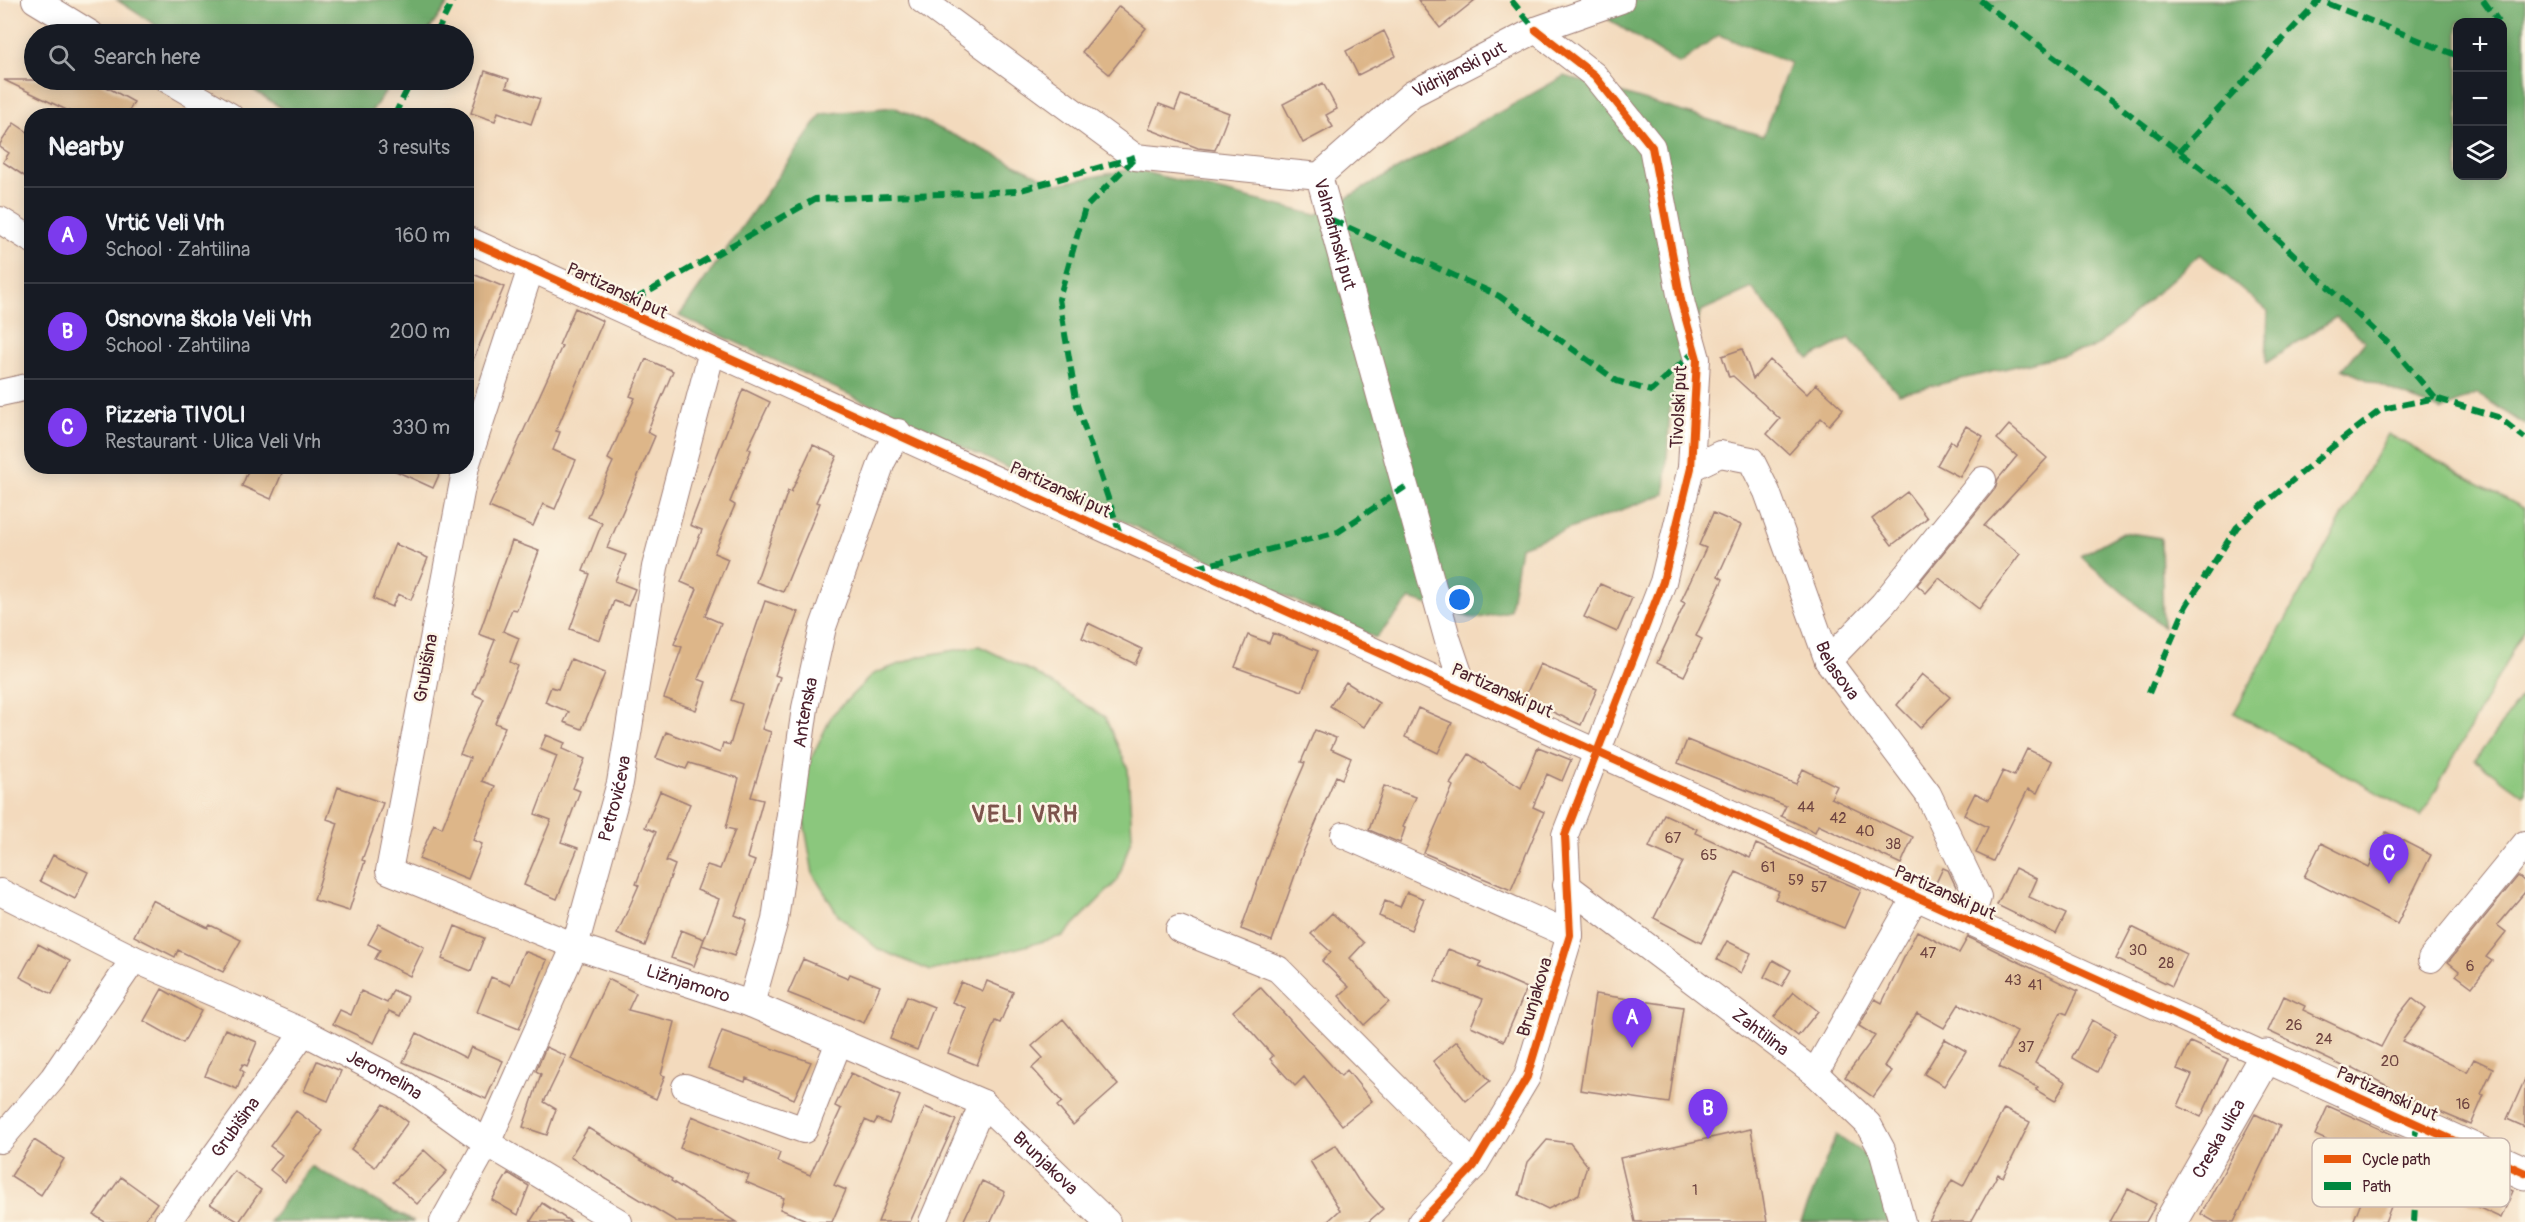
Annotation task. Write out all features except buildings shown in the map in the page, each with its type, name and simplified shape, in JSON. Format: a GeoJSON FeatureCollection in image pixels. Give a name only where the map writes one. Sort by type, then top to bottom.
{"type":"FeatureCollection","features":[{"type":"Feature","properties":{"kind":"main road","name":"Partizanski put"},"geometry":{"type":"LineString","coordinates":[[2266,1056],[2448,1138]]}},
{"type":"Feature","properties":{"kind":"main road","name":"Creska ulica"},"geometry":{"type":"LineString","coordinates":[[2171,1222],[2266,1056]]}},
{"type":"Feature","properties":{"kind":"main road","name":"Partizanski put"},"geometry":{"type":"LineString","coordinates":[[2510,1166],[2525,1173]]}},
{"type":"Feature","properties":{"kind":"street"},"geometry":{"type":"LineString","coordinates":[[36,0],[75,24]]}},
{"type":"Feature","properties":{"kind":"street","name":"Valmarinski put"},"geometry":{"type":"LineString","coordinates":[[922,0],[1135,157],[1319,176],[1448,641],[1465,691]]}},
{"type":"Feature","properties":{"kind":"street","name":"Vidrijanski put"},"geometry":{"type":"LineString","coordinates":[[1319,176],[1412,94],[1536,30],[1621,0]]}},
{"type":"Feature","properties":{"kind":"street","name":"Tivolski put"},"geometry":{"type":"LineString","coordinates":[[1536,30],[1594,75],[1652,147],[1682,305],[1697,359],[1691,468],[1663,582],[1597,751]]}},
{"type":"Feature","properties":{"kind":"street"},"geometry":{"type":"LineString","coordinates":[[185,90],[216,108]]}},
{"type":"Feature","properties":{"kind":"street"},"geometry":{"type":"LineString","coordinates":[[0,220],[24,235]]}},
{"type":"Feature","properties":{"kind":"street","name":"Partizanski put"},"geometry":{"type":"LineString","coordinates":[[474,243],[712,351],[898,432],[2266,1056]]}},
{"type":"Feature","properties":{"kind":"street","name":"Grubišina"},"geometry":{"type":"LineString","coordinates":[[474,442],[531,268]]}},
{"type":"Feature","properties":{"kind":"street","name":"Petrovićeva"},"geometry":{"type":"LineString","coordinates":[[443,1222],[487,1143],[575,946],[620,783],[655,567],[712,351]]}},
{"type":"Feature","properties":{"kind":"street"},"geometry":{"type":"LineString","coordinates":[[0,393],[24,388]]}},
{"type":"Feature","properties":{"kind":"street","name":"Antenska"},"geometry":{"type":"LineString","coordinates":[[751,1004],[775,920],[805,708],[823,627],[882,462],[898,432]]}},
{"type":"Feature","properties":{"kind":"street","name":"Belasova"},"geometry":{"type":"LineString","coordinates":[[1691,468],[1720,454],[1751,460],[1767,492],[1828,660],[1928,794],[1978,897],[1970,921]]}},
{"type":"Feature","properties":{"kind":"street","name":"Grubišina"},"geometry":{"type":"LineString","coordinates":[[389,871],[464,474]]}},
{"type":"Feature","properties":{"kind":"street"},"geometry":{"type":"LineString","coordinates":[[1828,660],[1882,604],[1983,480]]}},
{"type":"Feature","properties":{"kind":"street","name":"Brunjakova"},"geometry":{"type":"LineString","coordinates":[[1421,1222],[1474,1166],[1527,1077],[1570,935],[1566,885],[1566,835],[1597,751]]}},
{"type":"Feature","properties":{"kind":"street"},"geometry":{"type":"LineString","coordinates":[[1344,835],[1570,935]]}},
{"type":"Feature","properties":{"kind":"street"},"geometry":{"type":"LineString","coordinates":[[2431,959],[2525,844]]}},
{"type":"Feature","properties":{"kind":"street","name":"Ližnjamoro"},"geometry":{"type":"LineString","coordinates":[[389,871],[575,946],[751,1004],[983,1103]]}},
{"type":"Feature","properties":{"kind":"street","name":"Zahtilina"},"geometry":{"type":"LineString","coordinates":[[1566,885],[1815,1073],[1868,1124],[1882,1150],[1902,1222]]}},
{"type":"Feature","properties":{"kind":"street","name":"Jeromelina"},"geometry":{"type":"LineString","coordinates":[[0,892],[134,959],[304,1032],[406,1085],[487,1143],[619,1222]]}},
{"type":"Feature","properties":{"kind":"street"},"geometry":{"type":"LineString","coordinates":[[1815,1073],[1916,896]]}},
{"type":"Feature","properties":{"kind":"street"},"geometry":{"type":"LineString","coordinates":[[1179,929],[1278,969],[1474,1166]]}},
{"type":"Feature","properties":{"kind":"street"},"geometry":{"type":"LineString","coordinates":[[0,1140],[52,1078],[134,959]]}},
{"type":"Feature","properties":{"kind":"street","name":"Grubišina"},"geometry":{"type":"LineString","coordinates":[[167,1222],[304,1032]]}},
{"type":"Feature","properties":{"kind":"street"},"geometry":{"type":"LineString","coordinates":[[685,1087],[804,1130],[839,1042]]}},
{"type":"Feature","properties":{"kind":"street"},"geometry":{"type":"LineString","coordinates":[[932,1222],[983,1103]]}},
{"type":"Feature","properties":{"kind":"street","name":"Brunjakova"},"geometry":{"type":"LineString","coordinates":[[983,1103],[1107,1222]]}},
{"type":"Feature","properties":{"kind":"green space"},"geometry":{"type":"Polygon","coordinates":[[[117,0],[451,0],[433,24],[154,24],[117,0]]]}},
{"type":"Feature","properties":{"kind":"green space"},"geometry":{"type":"Polygon","coordinates":[[[1578,0],[2525,0],[2525,425],[2477,393],[2441,411],[2342,369],[2365,341],[2336,317],[2266,363],[2268,311],[2200,254],[2096,347],[1899,394],[1849,338],[1809,359],[1752,288],[1701,311],[1670,408],[1665,494],[1520,547],[1510,611],[1475,619],[1410,599],[1376,638],[679,316],[822,114],[894,107],[1057,184],[1132,169],[1316,215],[1564,76],[1763,136],[1790,63],[1719,35],[1679,64],[1578,0]]]}},
{"type":"Feature","properties":{"kind":"green space"},"geometry":{"type":"Polygon","coordinates":[[[253,90],[387,90],[374,108],[281,108],[253,90]]]}},
{"type":"Feature","properties":{"kind":"green space"},"geometry":{"type":"Polygon","coordinates":[[[2388,434],[2525,509],[2525,628],[2421,817],[2234,713],[2388,434]]]}},
{"type":"Feature","properties":{"kind":"green space"},"geometry":{"type":"Polygon","coordinates":[[[2123,532],[2161,538],[2163,627],[2080,556],[2123,532]]]}},
{"type":"Feature","properties":{"kind":"green space"},"geometry":{"type":"Polygon","coordinates":[[[979,646],[1033,672],[1105,717],[1128,769],[1132,836],[1118,880],[1063,936],[931,971],[878,949],[838,915],[813,874],[802,810],[807,767],[832,715],[873,674],[921,656],[979,646]]]}},
{"type":"Feature","properties":{"kind":"green space"},"geometry":{"type":"Polygon","coordinates":[[[2525,692],[2525,792],[2523,795],[2475,760],[2525,692]]]}},
{"type":"Feature","properties":{"kind":"green space"},"geometry":{"type":"Polygon","coordinates":[[[1836,1135],[1873,1160],[1892,1222],[1801,1222],[1836,1135]]]}},
{"type":"Feature","properties":{"kind":"green space"},"geometry":{"type":"Polygon","coordinates":[[[311,1166],[414,1222],[269,1222],[311,1166]]]}},
{"type":"Feature","properties":{"kind":"marked path"},"geometry":{"type":"LineString","coordinates":[[441,24],[453,0]]}},
{"type":"Feature","properties":{"kind":"marked path"},"geometry":{"type":"LineString","coordinates":[[1511,0],[1536,30]]}},
{"type":"Feature","properties":{"kind":"marked path"},"geometry":{"type":"LineString","coordinates":[[1980,0],[2207,173],[2389,344],[2435,398]]}},
{"type":"Feature","properties":{"kind":"marked path"},"geometry":{"type":"LineString","coordinates":[[2179,152],[2319,0],[2453,54]]}},
{"type":"Feature","properties":{"kind":"marked path"},"geometry":{"type":"LineString","coordinates":[[2483,0],[2496,18]]}},
{"type":"Feature","properties":{"kind":"marked path"},"geometry":{"type":"LineString","coordinates":[[398,108],[407,90]]}},
{"type":"Feature","properties":{"kind":"marked path"},"geometry":{"type":"LineString","coordinates":[[619,308],[815,199],[1018,191],[1135,157]]}},
{"type":"Feature","properties":{"kind":"marked path"},"geometry":{"type":"LineString","coordinates":[[1120,534],[1077,405],[1059,299],[1085,208],[1133,160]]}},
{"type":"Feature","properties":{"kind":"marked path"},"geometry":{"type":"LineString","coordinates":[[1332,220],[1499,296],[1617,381],[1651,391],[1695,351]]}},
{"type":"Feature","properties":{"kind":"marked path"},"geometry":{"type":"LineString","coordinates":[[2149,693],[2186,606],[2237,527],[2331,448],[2382,409],[2435,398],[2498,417],[2525,438]]}},
{"type":"Feature","properties":{"kind":"marked path"},"geometry":{"type":"LineString","coordinates":[[1196,568],[1338,532],[1405,487]]}},
{"type":"Feature","properties":{"kind":"marked path"},"geometry":{"type":"LineString","coordinates":[[2414,1138],[2418,1125]]}},
{"type":"Feature","properties":{"kind":"marked path"},"geometry":{"type":"LineString","coordinates":[[2414,1222],[2415,1207]]}},
{"type":"Feature","properties":{"kind":"cycle path"},"geometry":{"type":"LineString","coordinates":[[1421,1222],[1474,1166],[1527,1077],[1570,935],[1565,835],[1663,582],[1691,468],[1697,359],[1682,305],[1652,147],[1594,75],[1536,30]]}},
{"type":"Feature","properties":{"kind":"cycle path"},"geometry":{"type":"LineString","coordinates":[[474,243],[2448,1138]]}},
{"type":"Feature","properties":{"kind":"cycle path"},"geometry":{"type":"LineString","coordinates":[[2510,1166],[2525,1173]]}},
{"type":"Feature","properties":{"kind":"place","name":"Pizzeria TIVOLI"},"geometry":{"type":"Point","coordinates":[2389,884]}},
{"type":"Feature","properties":{"kind":"place","name":"Vrtić Veli Vrh"},"geometry":{"type":"Point","coordinates":[1632,1048]}},
{"type":"Feature","properties":{"kind":"place","name":"Osnovna škola Veli Vrh"},"geometry":{"type":"Point","coordinates":[1708,1139]}},
{"type":"Feature","properties":{"kind":"district","name":"VELI VRH"},"geometry":{"type":"Point","coordinates":[1025,814]}}]}
